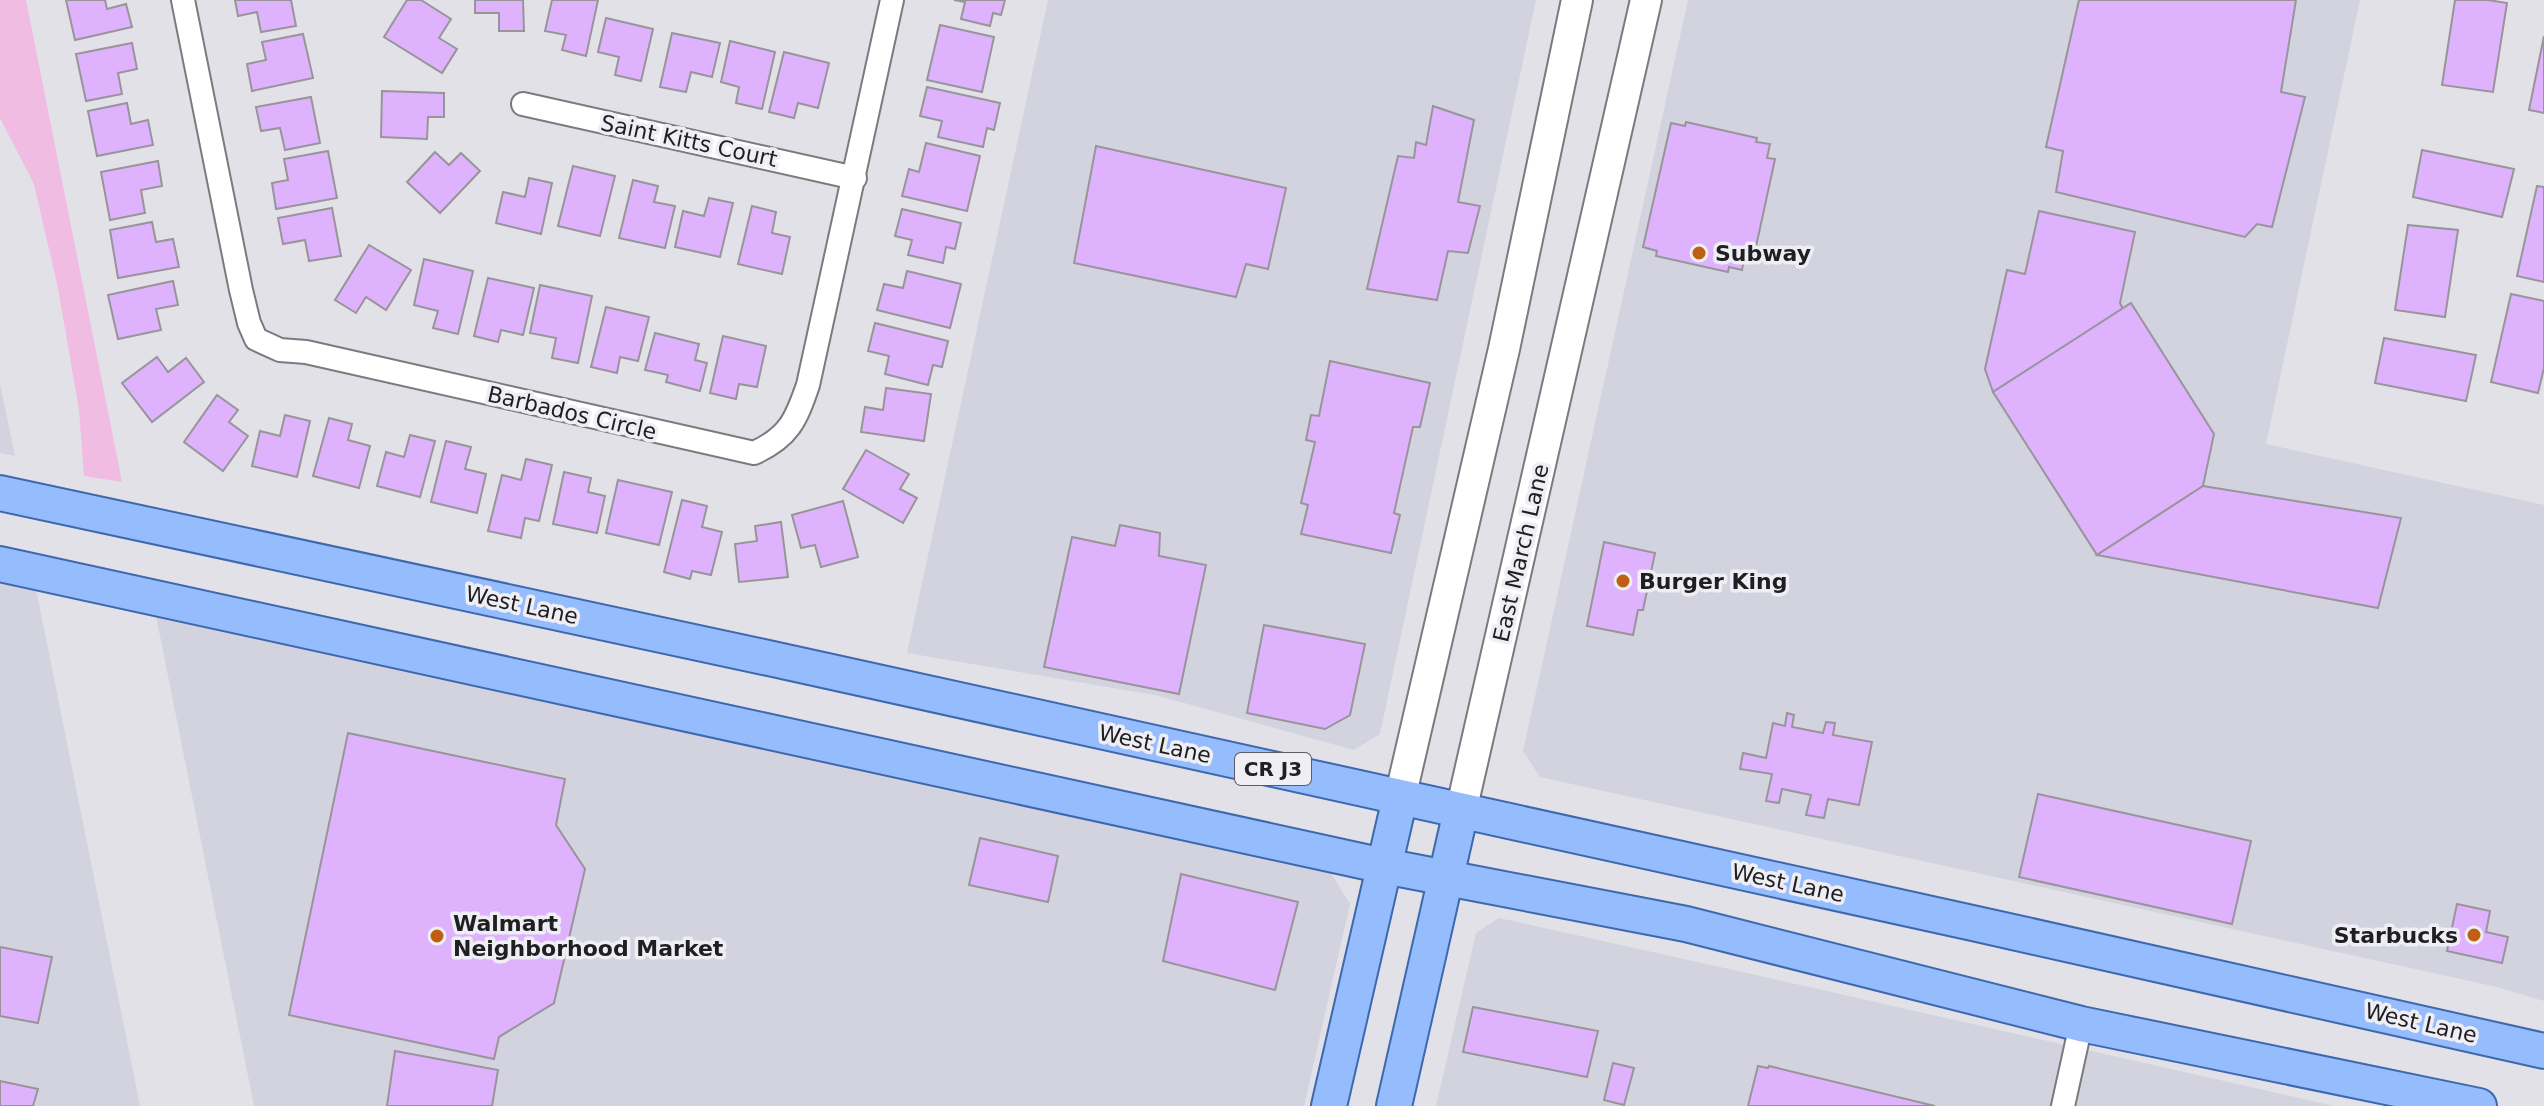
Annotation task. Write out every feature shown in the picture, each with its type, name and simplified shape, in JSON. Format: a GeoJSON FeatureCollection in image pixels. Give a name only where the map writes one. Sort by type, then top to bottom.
{"type":"FeatureCollection","features":[{"type":"Feature","properties":{"kind":"main road"},"geometry":{"type":"LineString","coordinates":[[1329,1106],[1504,349],[1577,0]]}},
{"type":"Feature","properties":{"kind":"main road","name":"East March Lane"},"geometry":{"type":"LineString","coordinates":[[1394,1106],[1646,0]]}},
{"type":"Feature","properties":{"kind":"main road","name":"West Lane"},"geometry":{"type":"LineString","coordinates":[[0,493],[742,652],[2544,1051]]}},
{"type":"Feature","properties":{"kind":"main road"},"geometry":{"type":"LineString","coordinates":[[0,564],[1384,866],[1686,924],[2081,1024],[2479,1106]]}},
{"type":"Feature","properties":{"kind":"street","name":"Barbados Circle"},"geometry":{"type":"LineString","coordinates":[[183,0],[249,323],[256,339],[280,350],[306,352],[754,453],[775,444],[796,420],[808,385],[892,0]]}},
{"type":"Feature","properties":{"kind":"street","name":"Saint Kitts Court"},"geometry":{"type":"LineString","coordinates":[[523,104],[855,178]]}},
{"type":"Feature","properties":{"kind":"street"},"geometry":{"type":"LineString","coordinates":[[2063,1106],[2081,1024]]}},
{"type":"Feature","properties":{"kind":"shaded area"},"geometry":{"type":"Polygon","coordinates":[[[0,0],[26,0],[122,482],[84,476],[79,410],[58,288],[34,184],[0,118],[0,0]]]}},
{"type":"Feature","properties":{"kind":"shaded area"},"geometry":{"type":"Polygon","coordinates":[[[1048,0],[1536,0],[1380,734],[1354,750],[1155,695],[907,653],[1048,0]]]}},
{"type":"Feature","properties":{"kind":"shaded area"},"geometry":{"type":"Polygon","coordinates":[[[1688,0],[2360,0],[2266,444],[2544,505],[2544,1001],[2497,987],[1540,777],[1523,751],[1688,0]]]}},
{"type":"Feature","properties":{"kind":"shaded area"},"geometry":{"type":"Polygon","coordinates":[[[0,384],[15,456],[0,453],[0,384]]]}},
{"type":"Feature","properties":{"kind":"shaded area"},"geometry":{"type":"Polygon","coordinates":[[[0,584],[36,589],[140,1106],[0,1106],[0,584]]]}},
{"type":"Feature","properties":{"kind":"shaded area"},"geometry":{"type":"Polygon","coordinates":[[[156,616],[1329,870],[1350,904],[1304,1106],[254,1106],[156,616]]]}},
{"type":"Feature","properties":{"kind":"shaded area"},"geometry":{"type":"Polygon","coordinates":[[[1499,918],[2334,1106],[1436,1106],[1476,933],[1499,918]]]}},
{"type":"Feature","properties":{"kind":"building"},"geometry":{"type":"Polygon","coordinates":[[[66,0],[105,0],[107,9],[126,4],[132,27],[75,40],[66,0]]]}},
{"type":"Feature","properties":{"kind":"building"},"geometry":{"type":"Polygon","coordinates":[[[235,0],[291,0],[296,26],[261,32],[257,12],[238,16],[235,0]]]}},
{"type":"Feature","properties":{"kind":"building"},"geometry":{"type":"Polygon","coordinates":[[[407,0],[421,0],[451,19],[439,38],[457,49],[442,73],[384,37],[407,0]]]}},
{"type":"Feature","properties":{"kind":"building"},"geometry":{"type":"Polygon","coordinates":[[[475,0],[523,0],[524,31],[499,31],[499,13],[475,13],[475,0]]]}},
{"type":"Feature","properties":{"kind":"building"},"geometry":{"type":"Polygon","coordinates":[[[552,0],[598,0],[586,56],[562,50],[566,35],[545,31],[552,0]]]}},
{"type":"Feature","properties":{"kind":"building"},"geometry":{"type":"Polygon","coordinates":[[[954,0],[1005,0],[1001,15],[993,13],[990,26],[961,19],[965,2],[954,0]]]}},
{"type":"Feature","properties":{"kind":"building"},"geometry":{"type":"Polygon","coordinates":[[[2079,0],[2296,0],[2281,92],[2305,97],[2272,227],[2257,224],[2245,237],[2056,192],[2063,151],[2046,147],[2079,0]]]}},
{"type":"Feature","properties":{"kind":"building"},"geometry":{"type":"Polygon","coordinates":[[[2455,0],[2507,3],[2493,92],[2442,85],[2455,0]]]}},
{"type":"Feature","properties":{"kind":"building"},"geometry":{"type":"Polygon","coordinates":[[[606,18],[653,29],[641,81],[615,75],[619,57],[598,52],[606,18]]]}},
{"type":"Feature","properties":{"kind":"building"},"geometry":{"type":"Polygon","coordinates":[[[940,25],[994,37],[982,92],[927,80],[940,25]]]}},
{"type":"Feature","properties":{"kind":"building"},"geometry":{"type":"Polygon","coordinates":[[[672,33],[720,43],[712,77],[691,72],[686,92],[660,87],[672,33]]]}},
{"type":"Feature","properties":{"kind":"building"},"geometry":{"type":"Polygon","coordinates":[[[303,34],[313,78],[252,91],[247,64],[266,60],[262,42],[303,34]]]}},
{"type":"Feature","properties":{"kind":"building"},"geometry":{"type":"Polygon","coordinates":[[[2544,36],[2544,113],[2529,110],[2544,36]]]}},
{"type":"Feature","properties":{"kind":"building"},"geometry":{"type":"Polygon","coordinates":[[[730,41],[775,52],[762,109],[736,103],[739,87],[721,82],[730,41]]]}},
{"type":"Feature","properties":{"kind":"building"},"geometry":{"type":"Polygon","coordinates":[[[132,43],[137,69],[118,73],[122,94],[86,101],[76,54],[132,43]]]}},
{"type":"Feature","properties":{"kind":"building"},"geometry":{"type":"Polygon","coordinates":[[[784,52],[829,63],[818,108],[798,103],[794,118],[769,112],[784,52]]]}},
{"type":"Feature","properties":{"kind":"building"},"geometry":{"type":"Polygon","coordinates":[[[927,87],[1000,103],[994,130],[987,128],[983,147],[938,137],[942,121],[920,116],[927,87]]]}},
{"type":"Feature","properties":{"kind":"building"},"geometry":{"type":"Polygon","coordinates":[[[382,91],[444,93],[444,117],[428,117],[427,139],[381,137],[382,91]]]}},
{"type":"Feature","properties":{"kind":"building"},"geometry":{"type":"Polygon","coordinates":[[[311,97],[320,143],[285,150],[280,128],[261,131],[256,107],[311,97]]]}},
{"type":"Feature","properties":{"kind":"building"},"geometry":{"type":"Polygon","coordinates":[[[127,103],[131,124],[148,120],[153,145],[97,156],[88,111],[127,103]]]}},
{"type":"Feature","properties":{"kind":"building"},"geometry":{"type":"Polygon","coordinates":[[[1433,106],[1474,120],[1458,202],[1480,206],[1468,253],[1448,251],[1437,300],[1367,289],[1398,156],[1414,158],[1416,142],[1426,145],[1433,106]]]}},
{"type":"Feature","properties":{"kind":"building"},"geometry":{"type":"Polygon","coordinates":[[[1686,122],[1757,138],[1756,142],[1770,144],[1767,158],[1775,159],[1754,256],[1745,254],[1742,270],[1729,267],[1728,272],[1656,256],[1657,251],[1643,247],[1671,123],[1685,126],[1686,122]]]}},
{"type":"Feature","properties":{"kind":"building"},"geometry":{"type":"Polygon","coordinates":[[[926,143],[980,156],[967,211],[902,196],[909,169],[919,172],[926,143]]]}},
{"type":"Feature","properties":{"kind":"building"},"geometry":{"type":"Polygon","coordinates":[[[1096,146],[1286,188],[1268,269],[1246,264],[1236,297],[1074,263],[1096,146]]]}},
{"type":"Feature","properties":{"kind":"building"},"geometry":{"type":"Polygon","coordinates":[[[2422,150],[2514,169],[2502,217],[2413,197],[2422,150]]]}},
{"type":"Feature","properties":{"kind":"building"},"geometry":{"type":"Polygon","coordinates":[[[328,151],[337,198],[276,209],[272,183],[288,180],[284,159],[328,151]]]}},
{"type":"Feature","properties":{"kind":"building"},"geometry":{"type":"Polygon","coordinates":[[[435,152],[449,165],[461,153],[480,171],[440,213],[407,182],[435,152]]]}},
{"type":"Feature","properties":{"kind":"building"},"geometry":{"type":"Polygon","coordinates":[[[158,161],[162,186],[141,190],[145,213],[110,220],[101,172],[158,161]]]}},
{"type":"Feature","properties":{"kind":"building"},"geometry":{"type":"Polygon","coordinates":[[[573,166],[615,176],[600,236],[558,226],[573,166]]]}},
{"type":"Feature","properties":{"kind":"building"},"geometry":{"type":"Polygon","coordinates":[[[529,178],[552,183],[541,234],[496,223],[503,192],[525,197],[529,178]]]}},
{"type":"Feature","properties":{"kind":"building"},"geometry":{"type":"Polygon","coordinates":[[[633,180],[658,186],[654,202],[675,206],[665,248],[619,238],[633,180]]]}},
{"type":"Feature","properties":{"kind":"building"},"geometry":{"type":"Polygon","coordinates":[[[2537,186],[2544,187],[2544,282],[2517,276],[2537,186]]]}},
{"type":"Feature","properties":{"kind":"building"},"geometry":{"type":"Polygon","coordinates":[[[709,198],[733,203],[720,257],[675,247],[683,211],[704,216],[709,198]]]}},
{"type":"Feature","properties":{"kind":"building"},"geometry":{"type":"Polygon","coordinates":[[[752,206],[776,212],[772,233],[790,237],[782,274],[738,264],[752,206]]]}},
{"type":"Feature","properties":{"kind":"building"},"geometry":{"type":"Polygon","coordinates":[[[332,208],[341,256],[309,261],[305,240],[283,244],[278,218],[332,208]]]}},
{"type":"Feature","properties":{"kind":"building"},"geometry":{"type":"Polygon","coordinates":[[[902,209],[961,223],[955,249],[946,247],[943,263],[908,255],[912,240],[895,236],[902,209]]]}},
{"type":"Feature","properties":{"kind":"building"},"geometry":{"type":"Polygon","coordinates":[[[2039,211],[2135,232],[2120,303],[2123,309],[1993,392],[1985,369],[2007,270],[2025,274],[2039,211]]]}},
{"type":"Feature","properties":{"kind":"building"},"geometry":{"type":"Polygon","coordinates":[[[152,222],[156,242],[173,239],[179,267],[118,278],[110,230],[152,222]]]}},
{"type":"Feature","properties":{"kind":"building"},"geometry":{"type":"Polygon","coordinates":[[[2408,225],[2458,230],[2445,317],[2395,310],[2408,225]]]}},
{"type":"Feature","properties":{"kind":"building"},"geometry":{"type":"Polygon","coordinates":[[[369,245],[411,270],[386,310],[366,297],[356,313],[335,300],[369,245]]]}},
{"type":"Feature","properties":{"kind":"building"},"geometry":{"type":"Polygon","coordinates":[[[424,259],[473,271],[458,334],[433,328],[438,311],[414,305],[424,259]]]}},
{"type":"Feature","properties":{"kind":"building"},"geometry":{"type":"Polygon","coordinates":[[[907,271],[961,284],[950,328],[877,310],[884,284],[903,288],[907,271]]]}},
{"type":"Feature","properties":{"kind":"building"},"geometry":{"type":"Polygon","coordinates":[[[488,278],[534,288],[523,335],[501,330],[498,342],[474,336],[488,278]]]}},
{"type":"Feature","properties":{"kind":"building"},"geometry":{"type":"Polygon","coordinates":[[[173,281],[178,305],[156,309],[161,330],[118,339],[108,295],[173,281]]]}},
{"type":"Feature","properties":{"kind":"building"},"geometry":{"type":"Polygon","coordinates":[[[540,285],[592,296],[578,363],[552,358],[556,338],[530,333],[540,285]]]}},
{"type":"Feature","properties":{"kind":"building"},"geometry":{"type":"Polygon","coordinates":[[[2511,294],[2544,301],[2544,368],[2538,393],[2491,382],[2511,294]]]}},
{"type":"Feature","properties":{"kind":"building"},"geometry":{"type":"Polygon","coordinates":[[[2131,303],[2214,434],[2203,486],[2097,555],[1993,392],[2131,303]]]}},
{"type":"Feature","properties":{"kind":"building"},"geometry":{"type":"Polygon","coordinates":[[[606,307],[649,317],[638,361],[620,357],[617,373],[591,367],[606,307]]]}},
{"type":"Feature","properties":{"kind":"building"},"geometry":{"type":"Polygon","coordinates":[[[875,323],[948,341],[942,367],[933,365],[928,385],[885,374],[889,356],[868,351],[875,323]]]}},
{"type":"Feature","properties":{"kind":"building"},"geometry":{"type":"Polygon","coordinates":[[[655,333],[699,344],[695,360],[707,363],[700,391],[666,382],[668,375],[645,370],[655,333]]]}},
{"type":"Feature","properties":{"kind":"building"},"geometry":{"type":"Polygon","coordinates":[[[723,336],[766,346],[757,387],[739,384],[736,399],[710,393],[723,336]]]}},
{"type":"Feature","properties":{"kind":"building"},"geometry":{"type":"Polygon","coordinates":[[[2384,338],[2476,355],[2466,401],[2375,383],[2384,338]]]}},
{"type":"Feature","properties":{"kind":"building"},"geometry":{"type":"Polygon","coordinates":[[[157,357],[168,372],[186,358],[204,382],[152,422],[122,383],[157,357]]]}},
{"type":"Feature","properties":{"kind":"building"},"geometry":{"type":"Polygon","coordinates":[[[1330,361],[1430,383],[1420,427],[1413,427],[1394,513],[1400,515],[1391,553],[1301,534],[1308,505],[1301,503],[1315,442],[1306,440],[1311,415],[1319,416],[1330,361]]]}},
{"type":"Feature","properties":{"kind":"building"},"geometry":{"type":"Polygon","coordinates":[[[886,388],[931,394],[924,441],[861,432],[865,407],[883,410],[886,388]]]}},
{"type":"Feature","properties":{"kind":"building"},"geometry":{"type":"Polygon","coordinates":[[[217,395],[238,410],[229,422],[248,436],[223,471],[184,442],[217,395]]]}},
{"type":"Feature","properties":{"kind":"building"},"geometry":{"type":"Polygon","coordinates":[[[285,415],[310,421],[297,477],[252,466],[260,431],[280,436],[285,415]]]}},
{"type":"Feature","properties":{"kind":"building"},"geometry":{"type":"Polygon","coordinates":[[[329,418],[352,424],[348,440],[370,446],[359,488],[313,476],[329,418]]]}},
{"type":"Feature","properties":{"kind":"building"},"geometry":{"type":"Polygon","coordinates":[[[410,435],[435,441],[420,497],[377,486],[386,452],[404,457],[410,435]]]}},
{"type":"Feature","properties":{"kind":"building"},"geometry":{"type":"Polygon","coordinates":[[[446,441],[471,447],[465,469],[486,474],[477,513],[431,502],[446,441]]]}},
{"type":"Feature","properties":{"kind":"building"},"geometry":{"type":"Polygon","coordinates":[[[866,450],[909,474],[900,489],[917,498],[903,523],[843,489],[866,450]]]}},
{"type":"Feature","properties":{"kind":"building"},"geometry":{"type":"Polygon","coordinates":[[[526,459],[552,465],[539,521],[525,518],[521,538],[488,531],[502,475],[521,480],[526,459]]]}},
{"type":"Feature","properties":{"kind":"building"},"geometry":{"type":"Polygon","coordinates":[[[564,472],[591,478],[588,492],[605,496],[597,533],[553,524],[564,472]]]}},
{"type":"Feature","properties":{"kind":"building"},"geometry":{"type":"Polygon","coordinates":[[[618,480],[672,492],[659,545],[606,533],[618,480]]]}},
{"type":"Feature","properties":{"kind":"building"},"geometry":{"type":"Polygon","coordinates":[[[2203,486],[2401,518],[2378,608],[2097,555],[2203,486]]]}},
{"type":"Feature","properties":{"kind":"building"},"geometry":{"type":"Polygon","coordinates":[[[682,500],[707,506],[702,527],[722,532],[711,575],[692,571],[690,579],[664,572],[682,500]]]}},
{"type":"Feature","properties":{"kind":"building"},"geometry":{"type":"Polygon","coordinates":[[[843,501],[858,557],[821,567],[815,545],[801,548],[792,515],[843,501]]]}},
{"type":"Feature","properties":{"kind":"building"},"geometry":{"type":"Polygon","coordinates":[[[781,522],[788,577],[739,582],[735,544],[757,541],[755,526],[781,522]]]}},
{"type":"Feature","properties":{"kind":"building"},"geometry":{"type":"Polygon","coordinates":[[[1120,525],[1160,533],[1159,556],[1206,565],[1179,694],[1044,667],[1072,537],[1115,546],[1120,525]]]}},
{"type":"Feature","properties":{"kind":"building","name":"Burger King"},"geometry":{"type":"Polygon","coordinates":[[[1604,542],[1655,553],[1643,610],[1638,610],[1633,635],[1587,626],[1604,542]]]}},
{"type":"Feature","properties":{"kind":"building"},"geometry":{"type":"Polygon","coordinates":[[[1264,625],[1365,644],[1350,715],[1325,729],[1247,713],[1264,625]]]}},
{"type":"Feature","properties":{"kind":"building"},"geometry":{"type":"Polygon","coordinates":[[[1787,713],[1794,715],[1792,727],[1823,733],[1826,722],[1835,723],[1833,735],[1872,742],[1859,805],[1828,799],[1824,818],[1806,815],[1811,795],[1782,789],[1779,803],[1766,801],[1772,774],[1740,769],[1743,753],[1766,758],[1773,723],[1785,726],[1787,713]]]}},
{"type":"Feature","properties":{"kind":"building","name":"Walmart Neighborhood Market"},"geometry":{"type":"Polygon","coordinates":[[[348,733],[565,779],[556,825],[585,869],[554,1003],[499,1037],[494,1059],[289,1015],[348,733]]]}},
{"type":"Feature","properties":{"kind":"building"},"geometry":{"type":"Polygon","coordinates":[[[2038,794],[2251,841],[2232,924],[2019,877],[2038,794]]]}},
{"type":"Feature","properties":{"kind":"building"},"geometry":{"type":"Polygon","coordinates":[[[980,838],[1058,856],[1048,902],[969,885],[980,838]]]}},
{"type":"Feature","properties":{"kind":"building"},"geometry":{"type":"Polygon","coordinates":[[[1181,874],[1298,902],[1275,990],[1163,961],[1181,874]]]}},
{"type":"Feature","properties":{"kind":"building","name":"Starbucks"},"geometry":{"type":"Polygon","coordinates":[[[2457,904],[2490,911],[2486,932],[2508,937],[2502,963],[2447,951],[2457,904]]]}},
{"type":"Feature","properties":{"kind":"building"},"geometry":{"type":"Polygon","coordinates":[[[0,947],[52,957],[38,1023],[0,1016],[0,947]]]}},
{"type":"Feature","properties":{"kind":"building"},"geometry":{"type":"Polygon","coordinates":[[[1473,1007],[1598,1031],[1587,1077],[1463,1052],[1473,1007]]]}},
{"type":"Feature","properties":{"kind":"building"},"geometry":{"type":"Polygon","coordinates":[[[395,1051],[498,1070],[492,1106],[387,1106],[395,1051]]]}},
{"type":"Feature","properties":{"kind":"building"},"geometry":{"type":"Polygon","coordinates":[[[1613,1063],[1634,1068],[1624,1105],[1604,1100],[1613,1063]]]}},
{"type":"Feature","properties":{"kind":"building"},"geometry":{"type":"Polygon","coordinates":[[[1758,1066],[1769,1066],[1935,1106],[1748,1106],[1758,1066]]]}},
{"type":"Feature","properties":{"kind":"building"},"geometry":{"type":"Polygon","coordinates":[[[0,1081],[38,1089],[33,1106],[0,1106],[0,1081]]]}},
{"type":"Feature","properties":{"kind":"place","name":"Subway"},"geometry":{"type":"Point","coordinates":[1699,253]}},
{"type":"Feature","properties":{"kind":"place","name":"Burger King"},"geometry":{"type":"Point","coordinates":[1623,581]}},
{"type":"Feature","properties":{"kind":"place","name":"Starbucks"},"geometry":{"type":"Point","coordinates":[2474,935]}},
{"type":"Feature","properties":{"kind":"place","name":"Walmart Neighborhood Market"},"geometry":{"type":"Point","coordinates":[437,936]}}]}
